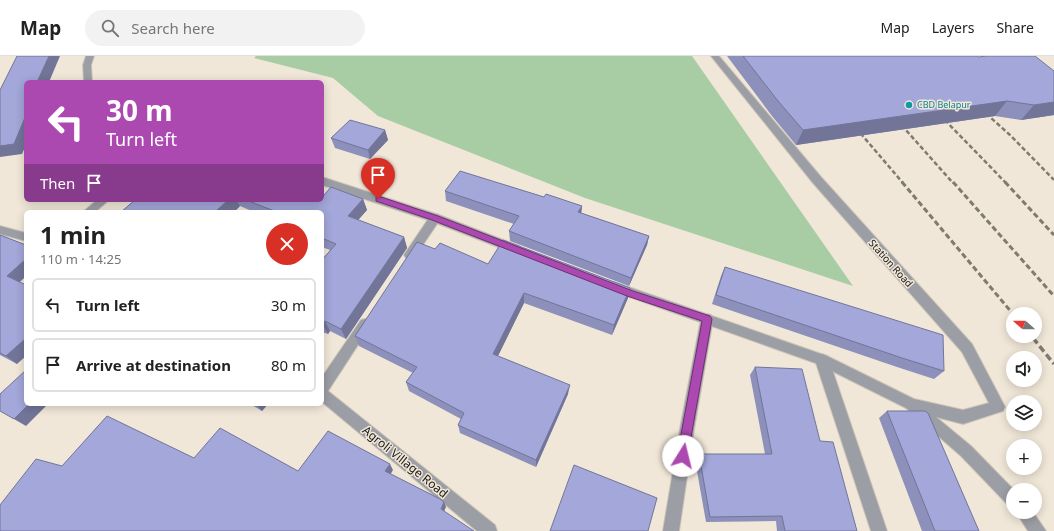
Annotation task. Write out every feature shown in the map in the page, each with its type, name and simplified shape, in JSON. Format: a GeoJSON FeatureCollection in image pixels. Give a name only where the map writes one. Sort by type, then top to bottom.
{"type":"FeatureCollection","features":[{"type":"Feature","properties":{"kind":"street"},"geometry":{"type":"LineString","coordinates":[[88,80],[87,65],[90,56]]}},
{"type":"Feature","properties":{"kind":"street","name":"Station Road"},"geometry":{"type":"LineString","coordinates":[[715,56],[817,180],[967,348],[998,408],[963,417],[911,404]]}},
{"type":"Feature","properties":{"kind":"street"},"geometry":{"type":"LineString","coordinates":[[324,182],[435,218],[529,254]]}},
{"type":"Feature","properties":{"kind":"street"},"geometry":{"type":"LineString","coordinates":[[91,210],[101,202]]}},
{"type":"Feature","properties":{"kind":"street"},"geometry":{"type":"LineString","coordinates":[[405,264],[435,218]]}},
{"type":"Feature","properties":{"kind":"street"},"geometry":{"type":"LineString","coordinates":[[0,230],[24,237]]}},
{"type":"Feature","properties":{"kind":"street"},"geometry":{"type":"LineString","coordinates":[[601,282],[822,360],[911,404],[966,451],[1006,493]]}},
{"type":"Feature","properties":{"kind":"street"},"geometry":{"type":"LineString","coordinates":[[324,385],[370,316]]}},
{"type":"Feature","properties":{"kind":"street"},"geometry":{"type":"LineString","coordinates":[[671,531],[687,429],[707,319]]}},
{"type":"Feature","properties":{"kind":"street"},"geometry":{"type":"LineString","coordinates":[[822,360],[879,531]]}},
{"type":"Feature","properties":{"kind":"street","name":"Agroli Village Road"},"geometry":{"type":"LineString","coordinates":[[324,396],[489,531]]}},
{"type":"Feature","properties":{"kind":"street"},"geometry":{"type":"LineString","coordinates":[[1029,519],[1038,531]]}},
{"type":"Feature","properties":{"kind":"green space"},"geometry":{"type":"Polygon","coordinates":[[[256,56],[692,56],[853,286],[585,198],[378,116],[333,78],[254,58],[256,56]]]}},
{"type":"Feature","properties":{"kind":"building"},"geometry":{"type":"Polygon","coordinates":[[[17,56],[49,56],[38,80],[24,80],[24,120],[14,144],[0,146],[0,90],[17,56]]]}},
{"type":"Feature","properties":{"kind":"building","name":"CBD Belapur"},"geometry":{"type":"Polygon","coordinates":[[[743,56],[1035,56],[1054,71],[1054,102],[1034,105],[1007,101],[803,130],[743,56]]]}},
{"type":"Feature","properties":{"kind":"building"},"geometry":{"type":"Polygon","coordinates":[[[350,120],[385,130],[368,150],[331,138],[350,120]]]}},
{"type":"Feature","properties":{"kind":"building"},"geometry":{"type":"Polygon","coordinates":[[[460,171],[544,197],[546,194],[582,206],[578,212],[649,236],[631,278],[509,231],[519,216],[445,191],[460,171]]]}},
{"type":"Feature","properties":{"kind":"building"},"geometry":{"type":"Polygon","coordinates":[[[331,187],[363,199],[348,216],[404,237],[341,329],[325,321],[324,322],[324,258],[336,244],[324,239],[324,210],[272,210],[251,202],[324,202],[324,195],[331,187]]]}},
{"type":"Feature","properties":{"kind":"building"},"geometry":{"type":"Polygon","coordinates":[[[133,202],[226,202],[217,210],[123,210],[133,202]]]}},
{"type":"Feature","properties":{"kind":"building"},"geometry":{"type":"Polygon","coordinates":[[[0,235],[24,244],[24,261],[7,276],[24,284],[24,340],[6,356],[0,353],[0,235]]]}},
{"type":"Feature","properties":{"kind":"building"},"geometry":{"type":"Polygon","coordinates":[[[503,240],[630,288],[614,325],[524,293],[493,354],[570,385],[536,460],[458,425],[464,413],[406,382],[417,367],[355,336],[417,242],[435,249],[440,243],[488,264],[503,240]]]}},
{"type":"Feature","properties":{"kind":"building"},"geometry":{"type":"Polygon","coordinates":[[[725,267],[943,335],[944,371],[716,295],[725,267]]]}},
{"type":"Feature","properties":{"kind":"building"},"geometry":{"type":"Polygon","coordinates":[[[755,367],[802,369],[820,441],[833,442],[857,531],[785,531],[782,516],[710,517],[699,454],[772,454],[755,367]]]}},
{"type":"Feature","properties":{"kind":"building"},"geometry":{"type":"Polygon","coordinates":[[[24,372],[24,406],[27,406],[14,419],[0,411],[0,394],[24,372]]]}},
{"type":"Feature","properties":{"kind":"building"},"geometry":{"type":"Polygon","coordinates":[[[887,411],[925,411],[928,413],[979,531],[935,531],[887,411]]]}},
{"type":"Feature","properties":{"kind":"building"},"geometry":{"type":"Polygon","coordinates":[[[107,416],[194,458],[220,428],[298,471],[328,431],[390,464],[385,471],[440,499],[444,502],[441,509],[474,531],[0,531],[0,505],[36,459],[62,466],[107,416]]]}},
{"type":"Feature","properties":{"kind":"building"},"geometry":{"type":"Polygon","coordinates":[[[574,465],[657,498],[648,531],[550,531],[574,465]]]}},
{"type":"Feature","properties":{"kind":"railway"},"geometry":{"type":"LineString","coordinates":[[981,109],[1010,135],[1054,180]]}},
{"type":"Feature","properties":{"kind":"railway"},"geometry":{"type":"LineString","coordinates":[[940,115],[1006,183]]}},
{"type":"Feature","properties":{"kind":"railway"},"geometry":{"type":"LineString","coordinates":[[897,120],[953,183]]}},
{"type":"Feature","properties":{"kind":"railway"},"geometry":{"type":"LineString","coordinates":[[856,128],[903,183]]}},
{"type":"Feature","properties":{"kind":"railway"},"geometry":{"type":"LineString","coordinates":[[902,182],[1007,307]]}},
{"type":"Feature","properties":{"kind":"railway"},"geometry":{"type":"LineString","coordinates":[[953,182],[1054,296]]}},
{"type":"Feature","properties":{"kind":"railway"},"geometry":{"type":"LineString","coordinates":[[1005,182],[1054,235]]}},
{"type":"Feature","properties":{"kind":"railway"},"geometry":{"type":"LineString","coordinates":[[1037,343],[1054,364]]}},
{"type":"Feature","properties":{"kind":"place","name":"CBD Belapur"},"geometry":{"type":"Point","coordinates":[909,105]}},
{"type":"Feature","properties":{"kind":"route"},"geometry":{"type":"LineString","coordinates":[[378,199],[435,218],[630,293],[707,319],[683,456]]}}]}
